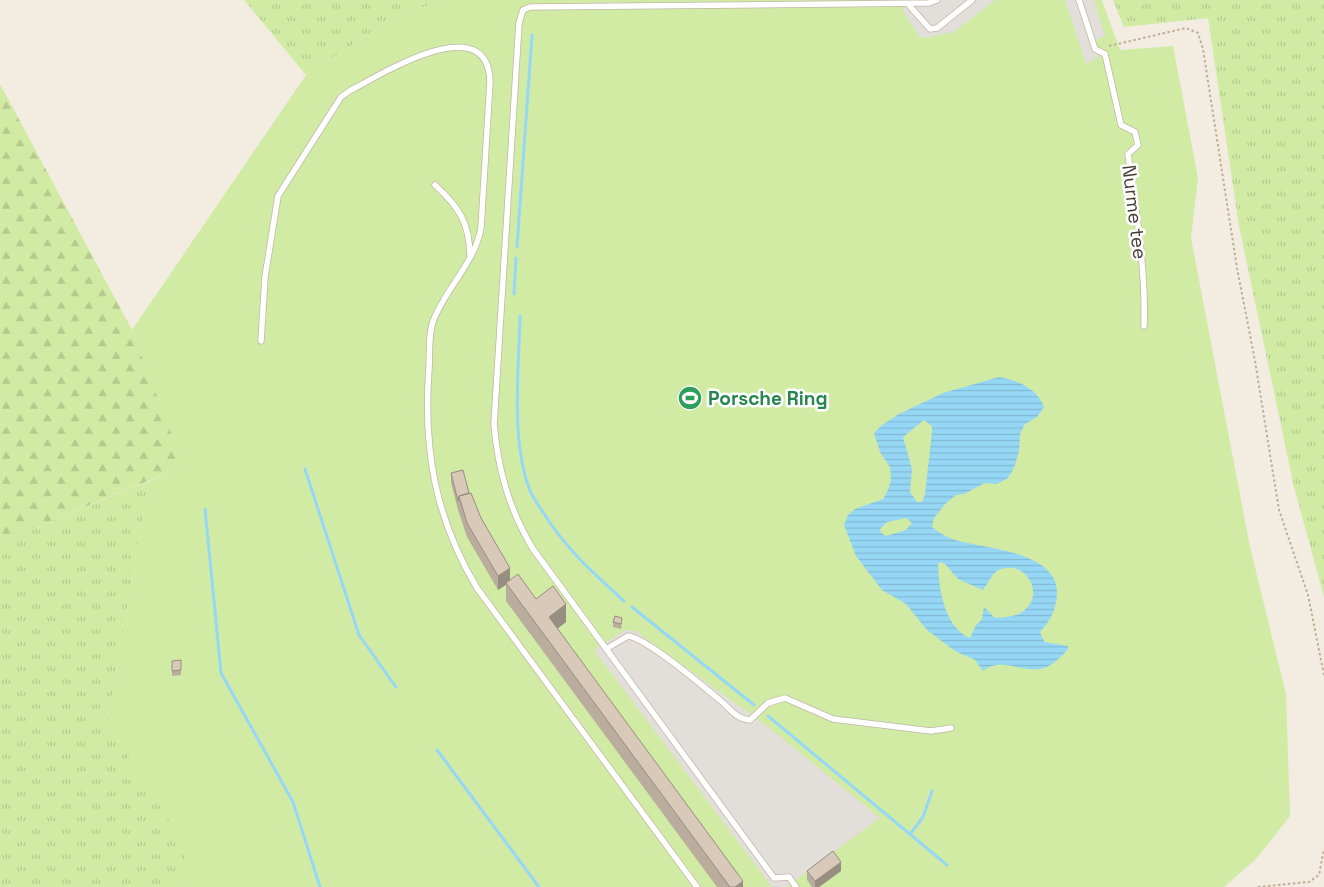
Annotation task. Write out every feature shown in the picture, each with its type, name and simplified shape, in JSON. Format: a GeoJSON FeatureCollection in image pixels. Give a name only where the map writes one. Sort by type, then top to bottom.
{"type":"FeatureCollection","features":[{"type":"Feature","properties":{"kind":"lane"},"geometry":{"type":"LineString","coordinates":[[796,887],[789,877],[774,878],[532,549],[520,528],[501,477],[496,451],[495,404],[520,16],[524,10],[530,7],[929,4],[937,0]]}},
{"type":"Feature","properties":{"kind":"lane"},"geometry":{"type":"LineString","coordinates":[[908,4],[930,29],[937,28],[972,0]]}},
{"type":"Feature","properties":{"kind":"lane","name":"Nurme tee"},"geometry":{"type":"LineString","coordinates":[[1079,0],[1096,49],[1104,54],[1121,125],[1135,132],[1138,145],[1128,154],[1145,298],[1144,326]]}},
{"type":"Feature","properties":{"kind":"lane"},"geometry":{"type":"LineString","coordinates":[[261,341],[265,277],[278,196],[341,97],[418,56],[448,47],[476,52],[484,59],[490,71],[481,228],[479,238],[470,257],[432,326],[427,427],[429,458],[438,502],[464,567],[477,588],[697,887]]}},
{"type":"Feature","properties":{"kind":"lane"},"geometry":{"type":"LineString","coordinates":[[435,185],[453,201],[462,215],[470,236],[470,257]]}},
{"type":"Feature","properties":{"kind":"lane"},"geometry":{"type":"LineString","coordinates":[[606,649],[628,636],[644,641],[722,702],[740,719],[750,720],[768,703],[785,698],[833,719],[931,730],[950,728]]}},
{"type":"Feature","properties":{"kind":"path"},"geometry":{"type":"LineString","coordinates":[[1096,49],[1186,28],[1198,33],[1279,510],[1308,595],[1324,675]]}},
{"type":"Feature","properties":{"kind":"path"},"geometry":{"type":"LineString","coordinates":[[1258,887],[1309,882],[1319,875],[1324,850]]}},
{"type":"Feature","properties":{"kind":"green space"},"geometry":{"type":"Polygon","coordinates":[[[244,0],[444,0],[393,18],[306,75],[244,0]]]}},
{"type":"Feature","properties":{"kind":"green space","name":"Porsche Ring"},"geometry":{"type":"Polygon","coordinates":[[[444,0],[1102,0],[1120,50],[1173,46],[1198,178],[1191,238],[1250,547],[1286,694],[1290,816],[1256,859],[1224,887],[177,887],[187,849],[107,723],[149,481],[184,466],[132,330],[306,75],[393,18],[444,0]]]}},
{"type":"Feature","properties":{"kind":"green space"},"geometry":{"type":"Polygon","coordinates":[[[1113,0],[1324,0],[1324,597],[1294,487],[1239,226],[1208,18],[1124,27],[1113,0]]]}},
{"type":"Feature","properties":{"kind":"green space"},"geometry":{"type":"Polygon","coordinates":[[[0,84],[132,330],[184,466],[0,542],[0,84]]]}},
{"type":"Feature","properties":{"kind":"green space"},"geometry":{"type":"Polygon","coordinates":[[[149,481],[107,723],[188,849],[176,885],[177,887],[0,887],[0,542],[149,481]]]}},
{"type":"Feature","properties":{"kind":"shaded area"},"geometry":{"type":"Polygon","coordinates":[[[914,0],[995,0],[954,32],[924,38],[920,37],[902,10],[914,0]]]}},
{"type":"Feature","properties":{"kind":"shaded area"},"geometry":{"type":"Polygon","coordinates":[[[1065,0],[1094,0],[1105,36],[1093,42],[1099,57],[1086,64],[1065,0]]]}},
{"type":"Feature","properties":{"kind":"shaded area"},"geometry":{"type":"Polygon","coordinates":[[[625,630],[636,631],[768,727],[880,818],[786,887],[772,887],[594,650],[625,630]]]}},
{"type":"Feature","properties":{"kind":"water"},"geometry":{"type":"Polygon","coordinates":[[[999,377],[1013,380],[1032,390],[1044,407],[1037,417],[1025,424],[1020,434],[1019,451],[1014,468],[1008,478],[997,484],[985,483],[964,494],[956,495],[945,504],[934,518],[932,527],[952,539],[1016,554],[1046,568],[1054,579],[1057,594],[1052,615],[1040,632],[1044,642],[1068,646],[1068,649],[1061,657],[1047,667],[1031,669],[998,665],[983,671],[975,660],[955,651],[927,630],[906,604],[882,590],[856,556],[844,525],[848,515],[855,509],[883,499],[888,490],[891,480],[890,467],[880,452],[874,433],[882,425],[899,414],[943,393],[999,377]],[[924,420],[903,437],[912,469],[910,492],[917,502],[922,502],[925,494],[932,432],[932,426],[924,420]],[[906,518],[887,522],[880,529],[881,533],[886,536],[906,530],[912,523],[906,518]],[[941,562],[938,564],[942,596],[949,616],[961,633],[970,638],[976,625],[982,619],[984,607],[995,618],[1013,616],[1022,612],[1029,605],[1033,596],[1033,588],[1029,580],[1024,573],[1016,569],[1007,568],[997,571],[983,590],[958,579],[945,564],[941,562]]]}},
{"type":"Feature","properties":{"kind":"building"},"geometry":{"type":"Polygon","coordinates":[[[463,470],[469,493],[459,496],[458,501],[451,473],[463,470]]]}},
{"type":"Feature","properties":{"kind":"building"},"geometry":{"type":"Polygon","coordinates":[[[471,493],[481,518],[510,568],[498,576],[467,523],[459,496],[471,493]]]}},
{"type":"Feature","properties":{"kind":"building"},"geometry":{"type":"Polygon","coordinates":[[[518,574],[536,599],[553,586],[566,604],[549,617],[743,881],[735,887],[730,887],[506,583],[518,574]]]}},
{"type":"Feature","properties":{"kind":"building"},"geometry":{"type":"Polygon","coordinates":[[[615,616],[622,618],[621,624],[613,622],[615,616]]]}},
{"type":"Feature","properties":{"kind":"building"},"geometry":{"type":"Polygon","coordinates":[[[181,660],[181,670],[172,671],[172,661],[181,660]]]}},
{"type":"Feature","properties":{"kind":"building"},"geometry":{"type":"Polygon","coordinates":[[[833,851],[841,862],[815,881],[807,871],[833,851]]]}},
{"type":"Feature","properties":{"kind":"waterway"},"geometry":{"type":"LineString","coordinates":[[517,247],[532,35]]}},
{"type":"Feature","properties":{"kind":"waterway"},"geometry":{"type":"LineString","coordinates":[[514,294],[516,258]]}},
{"type":"Feature","properties":{"kind":"waterway"},"geometry":{"type":"LineString","coordinates":[[520,316],[518,429],[524,473],[531,493],[570,549],[624,601]]}},
{"type":"Feature","properties":{"kind":"waterway"},"geometry":{"type":"LineString","coordinates":[[305,469],[359,635],[396,687]]}},
{"type":"Feature","properties":{"kind":"waterway"},"geometry":{"type":"LineString","coordinates":[[205,509],[221,673],[293,802],[320,887]]}},
{"type":"Feature","properties":{"kind":"waterway"},"geometry":{"type":"LineString","coordinates":[[632,607],[754,705]]}},
{"type":"Feature","properties":{"kind":"waterway"},"geometry":{"type":"LineString","coordinates":[[768,716],[947,865]]}},
{"type":"Feature","properties":{"kind":"waterway"},"geometry":{"type":"LineString","coordinates":[[437,750],[539,887]]}},
{"type":"Feature","properties":{"kind":"waterway"},"geometry":{"type":"LineString","coordinates":[[911,833],[923,817],[932,791]]}},
{"type":"Feature","properties":{"kind":"place","name":"Porsche Ring"},"geometry":{"type":"Point","coordinates":[690,398]}}]}
